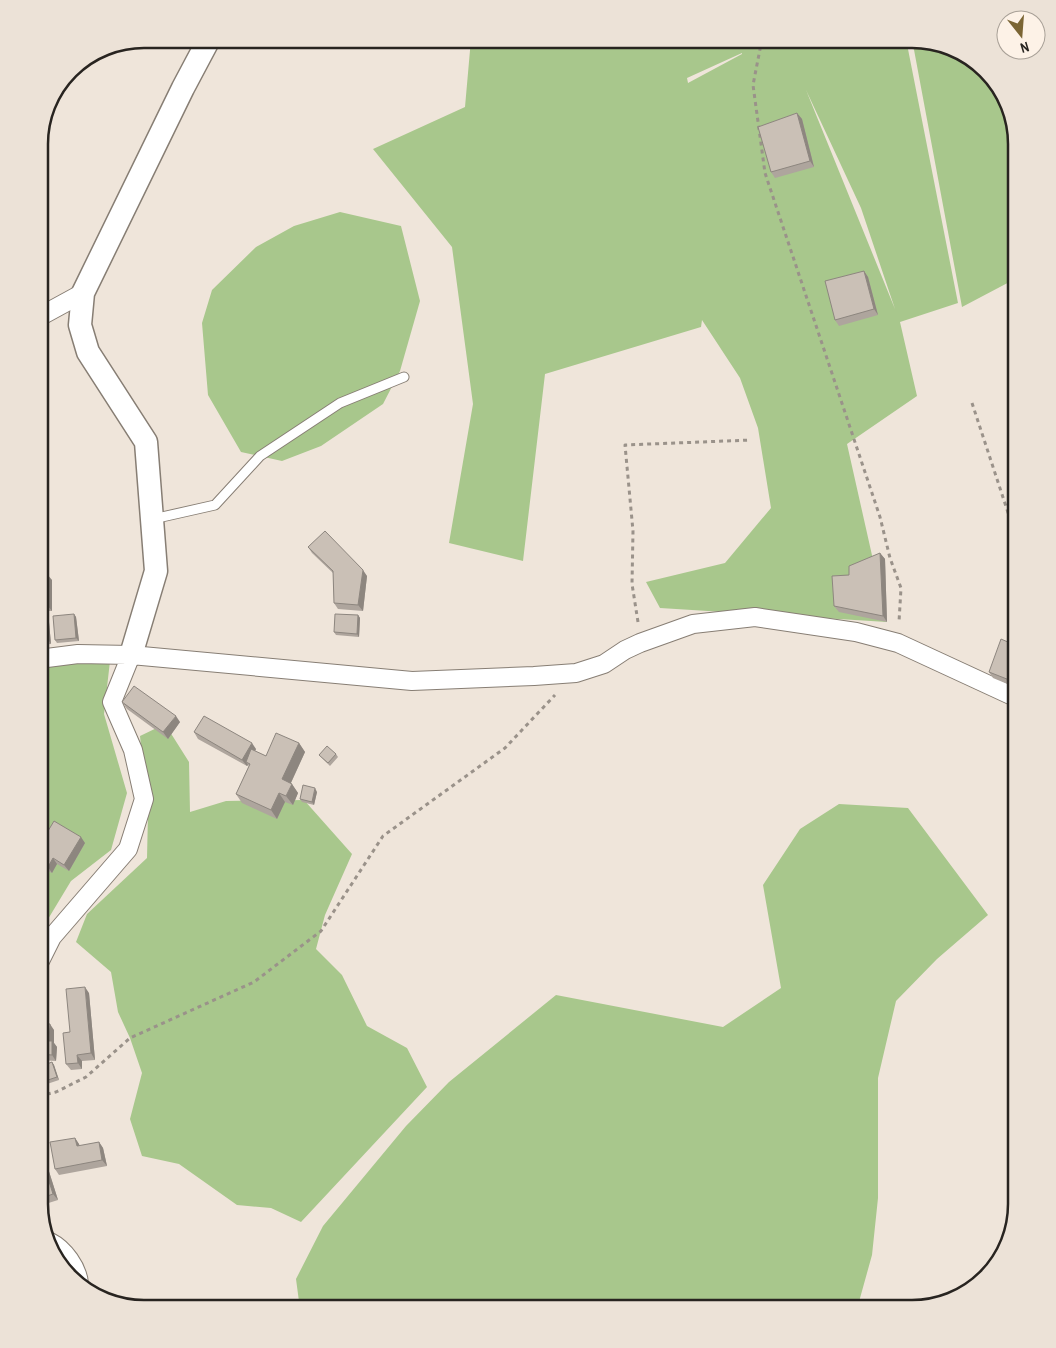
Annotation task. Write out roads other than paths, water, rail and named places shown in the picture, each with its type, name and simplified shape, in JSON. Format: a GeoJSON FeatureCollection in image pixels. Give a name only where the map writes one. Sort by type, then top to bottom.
{"type":"FeatureCollection","features":[{"type":"Feature","properties":{"kind":"street"},"geometry":{"type":"LineString","coordinates":[[48,946],[52,938],[128,849],[144,799],[133,750],[112,702],[131,655],[156,571],[146,442],[88,352],[80,325],[83,293],[204,48]]}},
{"type":"Feature","properties":{"kind":"street"},"geometry":{"type":"LineString","coordinates":[[48,312],[83,293]]}},
{"type":"Feature","properties":{"kind":"street"},"geometry":{"type":"LineString","coordinates":[[48,658],[78,654],[131,655],[412,681],[534,676],[576,673],[604,664],[625,650],[640,643],[693,624],[755,617],[856,632],[898,643],[1008,694]]}},
{"type":"Feature","properties":{"kind":"street"},"geometry":{"type":"LineString","coordinates":[[56,1245],[60,1247],[78,1275]]}},
{"type":"Feature","properties":{"kind":"lane"},"geometry":{"type":"LineString","coordinates":[[152,519],[215,505],[260,456],[340,403],[404,378]]}}]}
